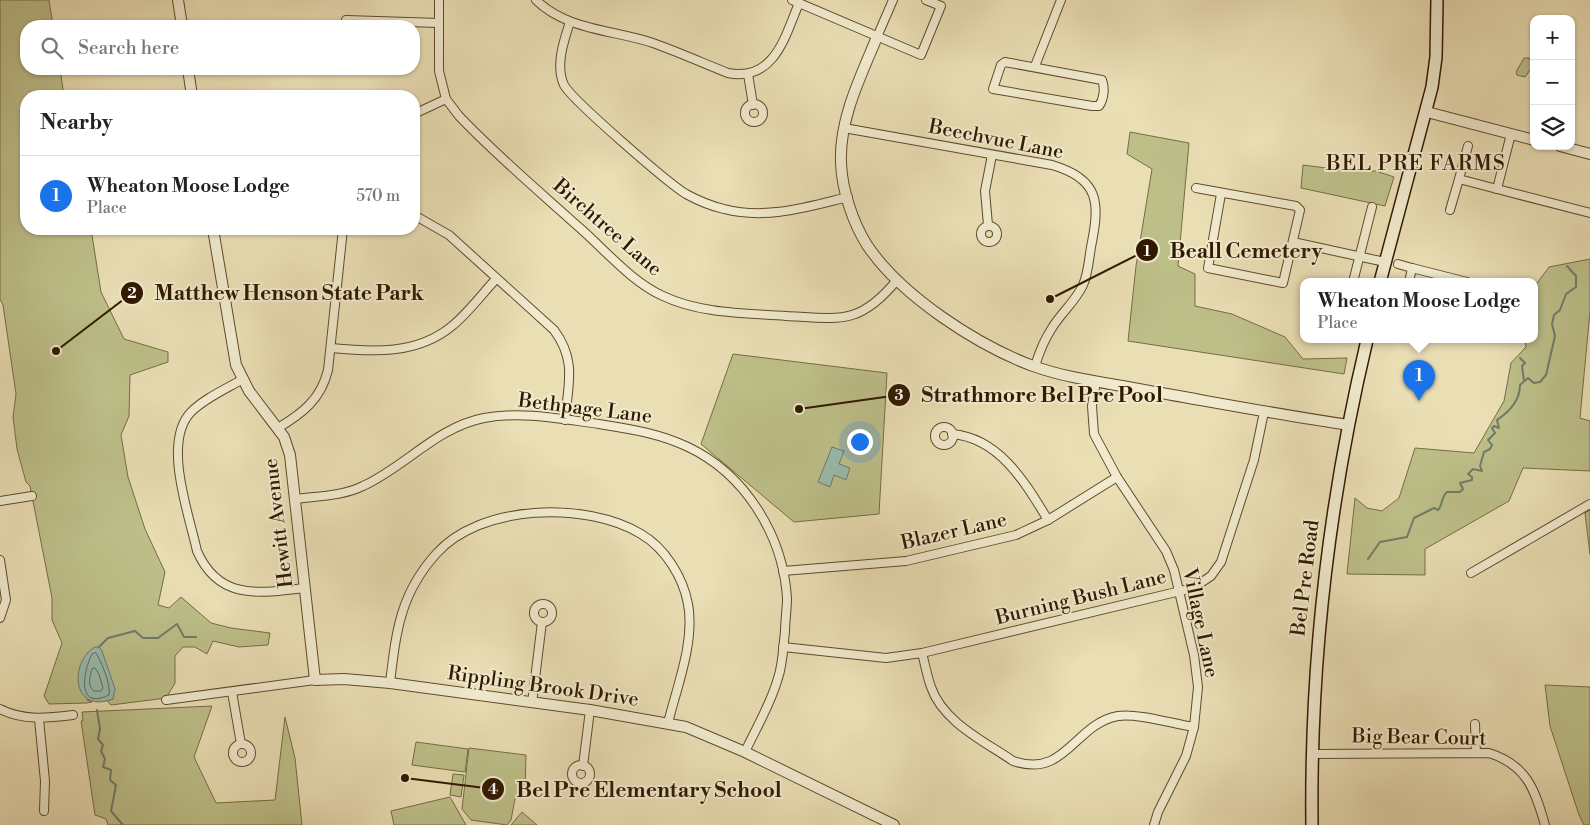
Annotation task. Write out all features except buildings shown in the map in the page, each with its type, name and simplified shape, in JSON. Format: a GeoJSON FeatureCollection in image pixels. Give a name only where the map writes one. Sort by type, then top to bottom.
{"type":"FeatureCollection","features":[{"type":"Feature","properties":{"kind":"main road"},"geometry":{"type":"LineString","coordinates":[[1381,278],[1427,112],[1436,65],[1437,0]]}},
{"type":"Feature","properties":{"kind":"main road","name":"Bel Pre Road"},"geometry":{"type":"LineString","coordinates":[[1312,825],[1312,754],[1316,655],[1326,565],[1349,425],[1366,343]]}},
{"type":"Feature","properties":{"kind":"street"},"geometry":{"type":"LineString","coordinates":[[178,0],[181,20]]}},
{"type":"Feature","properties":{"kind":"street","name":"Birchtree Lane"},"geometry":{"type":"LineString","coordinates":[[439,0],[439,71],[446,99],[459,116],[480,137],[630,273],[664,296],[692,306],[726,312],[843,318],[872,307],[881,300],[897,280]]}},
{"type":"Feature","properties":{"kind":"street"},"geometry":{"type":"LineString","coordinates":[[536,0],[544,8],[570,22],[652,43],[728,73],[748,74],[763,68],[775,56],[795,2],[921,55],[941,6],[926,0]]}},
{"type":"Feature","properties":{"kind":"street"},"geometry":{"type":"LineString","coordinates":[[893,0],[851,102],[844,128],[841,163],[854,219],[867,244],[897,280],[951,324],[989,348],[1035,366],[1096,381],[1264,412],[1349,425]]}},
{"type":"Feature","properties":{"kind":"street"},"geometry":{"type":"LineString","coordinates":[[1034,66],[1062,0]]}},
{"type":"Feature","properties":{"kind":"street"},"geometry":{"type":"LineString","coordinates":[[420,22],[439,23]]}},
{"type":"Feature","properties":{"kind":"street"},"geometry":{"type":"LineString","coordinates":[[570,22],[563,44],[560,69],[564,85],[640,156],[686,194],[725,209],[772,213],[848,196]]}},
{"type":"Feature","properties":{"kind":"street"},"geometry":{"type":"LineString","coordinates":[[1005,62],[1034,66],[1102,80],[1104,86],[1102,102],[1099,106],[1092,106],[994,88],[998,72],[1005,62]]}},
{"type":"Feature","properties":{"kind":"street"},"geometry":{"type":"LineString","coordinates":[[748,74],[753,105]]}},
{"type":"Feature","properties":{"kind":"street"},"geometry":{"type":"LineString","coordinates":[[189,75],[191,90]]}},
{"type":"Feature","properties":{"kind":"street"},"geometry":{"type":"LineString","coordinates":[[420,111],[446,99]]}},
{"type":"Feature","properties":{"kind":"street"},"geometry":{"type":"LineString","coordinates":[[1427,112],[1530,139]]}},
{"type":"Feature","properties":{"kind":"street","name":"Beechvue Lane"},"geometry":{"type":"LineString","coordinates":[[844,128],[1052,165],[1071,170],[1080,176],[1090,188],[1095,198],[1097,210],[1084,283],[1074,302],[1053,326],[1041,347],[1035,366]]}},
{"type":"Feature","properties":{"kind":"street"},"geometry":{"type":"LineString","coordinates":[[1497,189],[1511,134]]}},
{"type":"Feature","properties":{"kind":"street"},"geometry":{"type":"LineString","coordinates":[[1450,210],[1468,146]]}},
{"type":"Feature","properties":{"kind":"street"},"geometry":{"type":"LineString","coordinates":[[1575,150],[1590,154]]}},
{"type":"Feature","properties":{"kind":"street"},"geometry":{"type":"LineString","coordinates":[[988,225],[985,191],[992,155]]}},
{"type":"Feature","properties":{"kind":"street"},"geometry":{"type":"LineString","coordinates":[[1459,180],[1590,213]]}},
{"type":"Feature","properties":{"kind":"street"},"geometry":{"type":"LineString","coordinates":[[1196,188],[1296,206],[1300,210],[1283,283],[1208,268],[1221,194]]}},
{"type":"Feature","properties":{"kind":"street"},"geometry":{"type":"LineString","coordinates":[[1354,278],[1372,207]]}},
{"type":"Feature","properties":{"kind":"street"},"geometry":{"type":"LineString","coordinates":[[420,218],[449,235],[554,330],[565,344],[570,368],[565,420]]}},
{"type":"Feature","properties":{"kind":"street","name":"Hewitt Avenue"},"geometry":{"type":"LineString","coordinates":[[214,235],[231,347],[236,366],[249,391],[278,428],[290,455],[315,680]]}},
{"type":"Feature","properties":{"kind":"street"},"geometry":{"type":"LineString","coordinates":[[278,428],[303,413],[316,399],[324,384],[331,348],[342,235]]}},
{"type":"Feature","properties":{"kind":"street"},"geometry":{"type":"LineString","coordinates":[[1293,242],[1360,255],[1385,262]]}},
{"type":"Feature","properties":{"kind":"street"},"geometry":{"type":"LineString","coordinates":[[1398,264],[1451,278]]}},
{"type":"Feature","properties":{"kind":"street"},"geometry":{"type":"LineString","coordinates":[[1410,278],[1412,268]]}},
{"type":"Feature","properties":{"kind":"street"},"geometry":{"type":"LineString","coordinates":[[331,348],[375,352],[416,345],[451,327],[496,278]]}},
{"type":"Feature","properties":{"kind":"street"},"geometry":{"type":"LineString","coordinates":[[243,379],[199,405],[190,413],[183,423],[178,439],[176,456],[197,551],[202,564],[214,578],[235,589],[258,593],[304,588]]}},
{"type":"Feature","properties":{"kind":"street","name":"Village Lane"},"geometry":{"type":"LineString","coordinates":[[1096,381],[1092,406],[1094,434],[1117,477],[1166,551],[1174,570],[1194,655],[1198,687],[1194,727],[1186,756],[1158,812],[1154,825]]}},
{"type":"Feature","properties":{"kind":"street","name":"Burning Bush Lane"},"geometry":{"type":"LineString","coordinates":[[784,648],[886,658],[922,653],[1178,592],[1203,583],[1221,562],[1254,460],[1264,412]]}},
{"type":"Feature","properties":{"kind":"street","name":"Bethpage Lane"},"geometry":{"type":"LineString","coordinates":[[296,499],[341,493],[362,487],[383,476],[442,435],[464,424],[483,418],[515,414],[565,420],[658,434],[689,447],[713,461],[738,484],[760,512],[774,541],[783,571],[787,599],[784,648],[779,677],[772,697],[745,752]]}},
{"type":"Feature","properties":{"kind":"street"},"geometry":{"type":"LineString","coordinates":[[952,434],[979,442],[1008,462],[1023,480],[1048,520]]}},
{"type":"Feature","properties":{"kind":"street","name":"Blazer Lane"},"geometry":{"type":"LineString","coordinates":[[783,571],[906,562],[1016,535],[1048,520],[1117,477]]}},
{"type":"Feature","properties":{"kind":"street"},"geometry":{"type":"LineString","coordinates":[[0,501],[32,496]]}},
{"type":"Feature","properties":{"kind":"street"},"geometry":{"type":"LineString","coordinates":[[1471,573],[1590,504]]}},
{"type":"Feature","properties":{"kind":"street"},"geometry":{"type":"LineString","coordinates":[[390,683],[401,613],[409,592],[437,553],[452,540],[472,528],[503,516],[532,512],[582,516],[622,525],[642,534],[657,546],[670,562],[684,589],[689,623],[686,651],[668,723]]}},
{"type":"Feature","properties":{"kind":"street"},"geometry":{"type":"LineString","coordinates":[[0,560],[6,600],[0,618]]}},
{"type":"Feature","properties":{"kind":"street"},"geometry":{"type":"LineString","coordinates":[[532,703],[542,622]]}},
{"type":"Feature","properties":{"kind":"street"},"geometry":{"type":"LineString","coordinates":[[922,653],[931,688],[942,707],[959,724],[1013,760],[1023,764],[1044,764],[1061,756],[1093,728],[1118,716],[1132,716],[1194,727]]}},
{"type":"Feature","properties":{"kind":"street","name":"Rippling Brook Drive"},"geometry":{"type":"LineString","coordinates":[[166,700],[315,680],[344,679],[390,683],[590,710],[668,723],[686,727],[745,752],[894,825]]}},
{"type":"Feature","properties":{"kind":"street"},"geometry":{"type":"LineString","coordinates":[[232,692],[241,744]]}},
{"type":"Feature","properties":{"kind":"street"},"geometry":{"type":"LineString","coordinates":[[0,709],[8,713],[39,719],[73,715]]}},
{"type":"Feature","properties":{"kind":"street"},"geometry":{"type":"LineString","coordinates":[[583,766],[590,710]]}},
{"type":"Feature","properties":{"kind":"street"},"geometry":{"type":"LineString","coordinates":[[39,719],[44,781],[44,811]]}},
{"type":"Feature","properties":{"kind":"street"},"geometry":{"type":"LineString","coordinates":[[1475,724],[1476,753]]}},
{"type":"Feature","properties":{"kind":"street","name":"Big Bear Court"},"geometry":{"type":"LineString","coordinates":[[1312,754],[1476,753],[1503,758],[1532,785],[1545,825]]}},
{"type":"Feature","properties":{"kind":"green space"},"geometry":{"type":"Polygon","coordinates":[[[0,0],[49,0],[52,20],[20,20],[20,75],[61,75],[63,90],[20,90],[20,235],[92,235],[101,292],[124,339],[168,352],[168,362],[130,375],[129,416],[121,435],[128,477],[145,529],[165,572],[158,605],[169,608],[181,597],[211,623],[231,628],[270,633],[268,645],[239,647],[213,641],[207,654],[195,647],[183,647],[175,656],[175,683],[166,698],[111,705],[107,701],[113,699],[87,700],[92,702],[87,703],[49,704],[44,696],[62,643],[52,620],[52,598],[30,486],[26,482],[17,449],[13,417],[16,394],[3,305],[0,299],[0,0]]]}},
{"type":"Feature","properties":{"kind":"green space"},"geometry":{"type":"Polygon","coordinates":[[[1524,58],[1529,58],[1530,70],[1525,77],[1517,75],[1516,72],[1524,58]]]}},
{"type":"Feature","properties":{"kind":"green space"},"geometry":{"type":"Polygon","coordinates":[[[1130,132],[1189,143],[1178,266],[1195,274],[1195,306],[1232,314],[1285,337],[1303,359],[1347,358],[1344,374],[1128,341],[1136,266],[1152,169],[1127,154],[1130,132]]]}},
{"type":"Feature","properties":{"kind":"green space"},"geometry":{"type":"Polygon","coordinates":[[[1303,165],[1349,171],[1376,171],[1394,177],[1385,206],[1301,188],[1303,165]]]}},
{"type":"Feature","properties":{"kind":"green space"},"geometry":{"type":"Polygon","coordinates":[[[1590,259],[1590,311],[1580,418],[1590,421],[1590,471],[1523,468],[1509,501],[1425,549],[1425,575],[1347,574],[1355,498],[1367,508],[1382,511],[1399,498],[1415,448],[1474,453],[1504,401],[1511,363],[1526,347],[1525,343],[1538,343],[1538,282],[1549,267],[1590,259]]]}},
{"type":"Feature","properties":{"kind":"green space"},"geometry":{"type":"Polygon","coordinates":[[[733,354],[887,373],[879,514],[794,522],[701,444],[733,354]]]}},
{"type":"Feature","properties":{"kind":"green space"},"geometry":{"type":"Polygon","coordinates":[[[1590,510],[1590,554],[1585,513],[1590,510]]]}},
{"type":"Feature","properties":{"kind":"green space"},"geometry":{"type":"Polygon","coordinates":[[[1545,685],[1590,687],[1590,825],[1584,825],[1579,815],[1550,726],[1545,685]]]}},
{"type":"Feature","properties":{"kind":"green space"},"geometry":{"type":"Polygon","coordinates":[[[212,706],[194,757],[216,803],[275,800],[285,717],[295,758],[302,825],[108,825],[106,819],[95,815],[81,721],[83,721],[82,712],[212,706]]]}},
{"type":"Feature","properties":{"kind":"green space"},"geometry":{"type":"Polygon","coordinates":[[[416,742],[468,749],[465,772],[412,765],[416,742]]]}},
{"type":"Feature","properties":{"kind":"green space"},"geometry":{"type":"Polygon","coordinates":[[[469,748],[526,755],[525,790],[515,799],[511,820],[507,825],[471,820],[462,809],[469,748]]]}},
{"type":"Feature","properties":{"kind":"green space"},"geometry":{"type":"Polygon","coordinates":[[[453,774],[464,775],[461,797],[450,795],[453,774]]]}},
{"type":"Feature","properties":{"kind":"green space"},"geometry":{"type":"Polygon","coordinates":[[[450,797],[466,825],[394,825],[391,811],[450,797]]]}},
{"type":"Feature","properties":{"kind":"green space"},"geometry":{"type":"Polygon","coordinates":[[[522,812],[537,825],[511,825],[522,812]]]}},
{"type":"Feature","properties":{"kind":"water"},"geometry":{"type":"Polygon","coordinates":[[[832,447],[844,451],[839,464],[850,468],[846,480],[834,475],[830,487],[818,482],[832,447]]]}},
{"type":"Feature","properties":{"kind":"water"},"geometry":{"type":"Polygon","coordinates":[[[95,647],[99,647],[102,651],[115,689],[113,699],[99,702],[89,699],[82,693],[78,684],[78,673],[81,663],[95,647]]]}},
{"type":"Feature","properties":{"kind":"waterway"},"geometry":{"type":"LineString","coordinates":[[1368,559],[1380,542],[1407,537],[1414,518],[1434,508],[1438,510],[1447,492],[1460,492],[1463,489],[1460,483],[1472,480],[1472,477],[1468,474],[1473,469],[1482,471],[1480,466],[1484,452],[1490,449],[1492,445],[1488,440],[1495,433],[1492,428],[1494,426],[1499,428],[1497,420],[1513,405],[1518,396],[1520,385],[1528,378],[1534,383],[1540,382],[1546,375],[1555,336],[1552,324],[1554,315],[1560,310],[1566,294],[1576,287],[1576,276],[1567,266]]}},
{"type":"Feature","properties":{"kind":"waterway"},"geometry":{"type":"LineString","coordinates":[[1520,358],[1525,363],[1522,366],[1524,381]]}},
{"type":"Feature","properties":{"kind":"waterway"},"geometry":{"type":"LineString","coordinates":[[99,647],[108,638],[135,631],[143,638],[158,638],[177,624],[184,637],[196,637]]}},
{"type":"Feature","properties":{"kind":"waterway"},"geometry":{"type":"LineString","coordinates":[[97,710],[100,729],[98,739],[103,745],[101,751],[105,759],[103,767],[111,770],[110,780],[116,785],[111,811],[123,825]]}},
{"type":"Feature","properties":{"kind":"place","name":"Beall Cemetery"},"geometry":{"type":"Point","coordinates":[1050,299]}},
{"type":"Feature","properties":{"kind":"place","name":"Matthew Henson State Park"},"geometry":{"type":"Point","coordinates":[56,351]}},
{"type":"Feature","properties":{"kind":"place","name":"Wheaton Moose Lodge"},"geometry":{"type":"Point","coordinates":[1419,401]}},
{"type":"Feature","properties":{"kind":"place","name":"Strathmore Bel Pre Pool"},"geometry":{"type":"Point","coordinates":[799,409]}},
{"type":"Feature","properties":{"kind":"place","name":"Bel Pre Elementary School"},"geometry":{"type":"Point","coordinates":[405,778]}},
{"type":"Feature","properties":{"kind":"district","name":"BEL PRE FARMS"},"geometry":{"type":"Point","coordinates":[1416,164]}}]}
